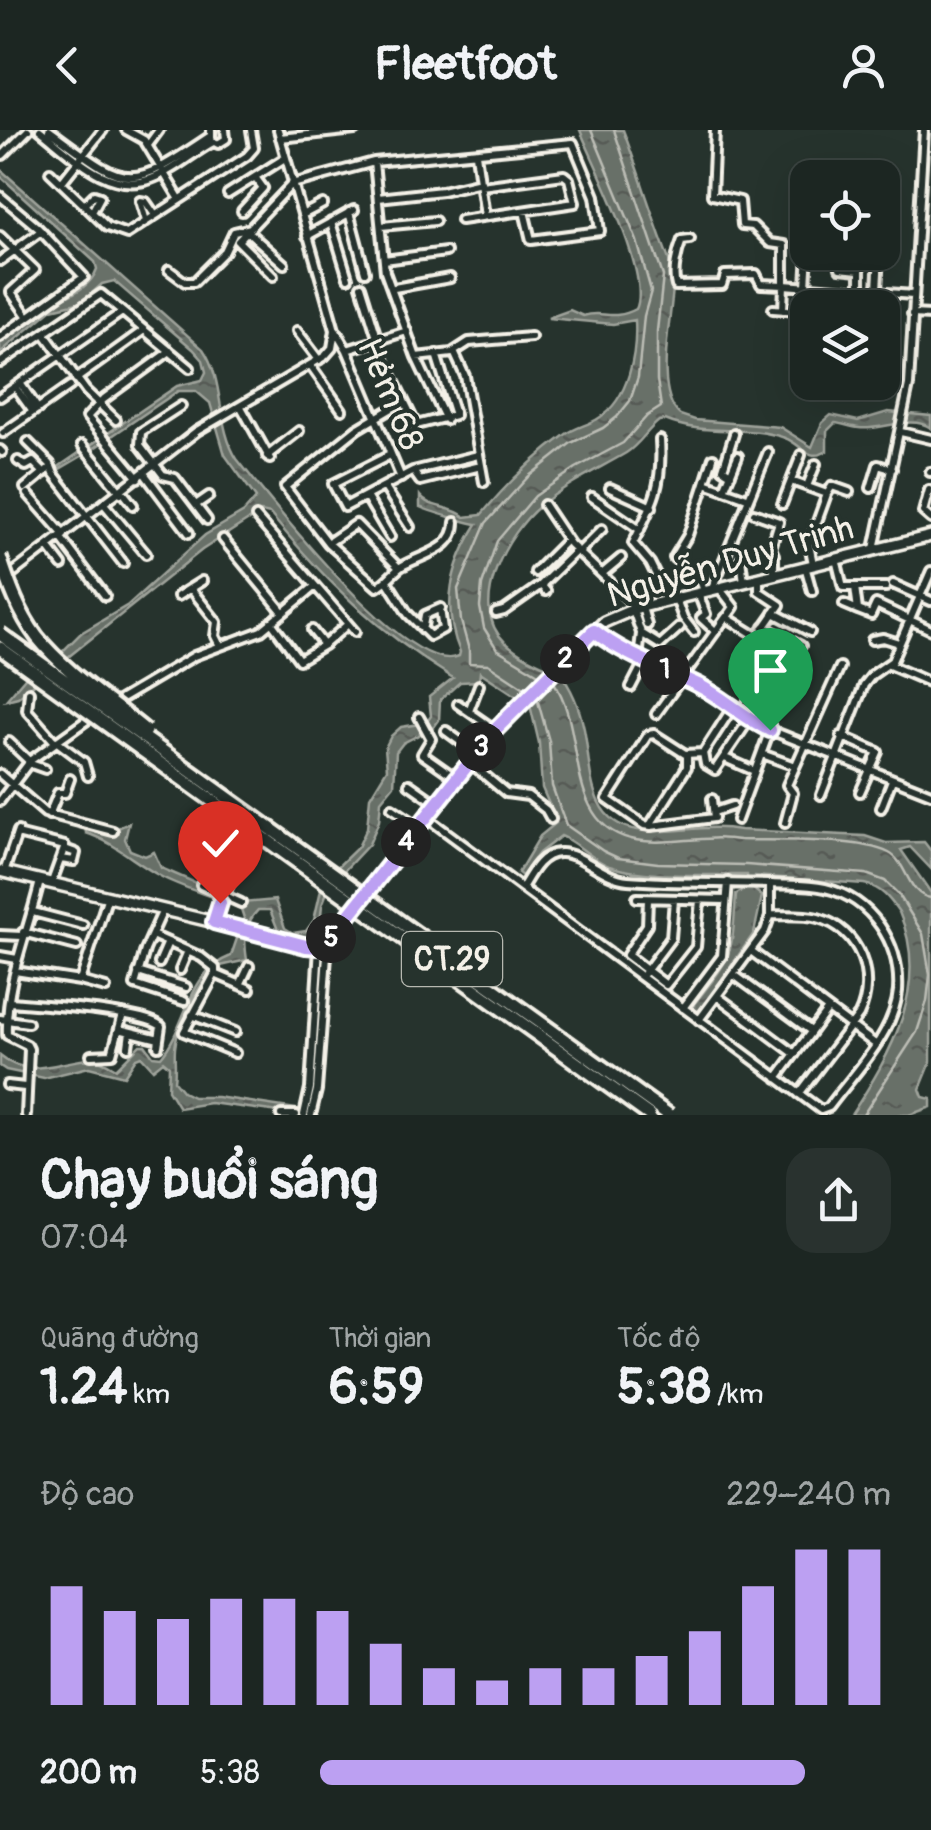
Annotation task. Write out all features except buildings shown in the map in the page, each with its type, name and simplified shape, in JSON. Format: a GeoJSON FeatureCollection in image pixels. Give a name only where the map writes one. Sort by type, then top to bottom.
{"type":"FeatureCollection","features":[{"type":"Feature","properties":{"kind":"highway"},"geometry":{"type":"LineString","coordinates":[[0,557],[19,607],[50,651],[231,807]]}},
{"type":"Feature","properties":{"kind":"highway","name":"CT.29"},"geometry":{"type":"LineString","coordinates":[[0,634],[648,1115]]}},
{"type":"Feature","properties":{"kind":"highway","name":"CT.29"},"geometry":{"type":"LineString","coordinates":[[0,648],[669,1115]]}},
{"type":"Feature","properties":{"kind":"highway"},"geometry":{"type":"LineString","coordinates":[[0,656],[231,807]]}},
{"type":"Feature","properties":{"kind":"main road","name":"Nguyễn Duy Trinh"},"geometry":{"type":"LineString","coordinates":[[495,730],[607,620],[638,608],[931,536]]}},
{"type":"Feature","properties":{"kind":"main road"},"geometry":{"type":"LineString","coordinates":[[2,872],[253,932],[323,944],[495,730]]}},
{"type":"Feature","properties":{"kind":"street"},"geometry":{"type":"LineString","coordinates":[[4,155],[28,130]]}},
{"type":"Feature","properties":{"kind":"street"},"geometry":{"type":"LineString","coordinates":[[40,130],[116,181],[136,183],[162,171],[211,136],[224,142],[227,130]]}},
{"type":"Feature","properties":{"kind":"street"},"geometry":{"type":"LineString","coordinates":[[49,130],[82,159]]}},
{"type":"Feature","properties":{"kind":"street"},"geometry":{"type":"LineString","coordinates":[[61,183],[103,130]]}},
{"type":"Feature","properties":{"kind":"street"},"geometry":{"type":"LineString","coordinates":[[126,130],[147,145],[180,198]]}},
{"type":"Feature","properties":{"kind":"street"},"geometry":{"type":"LineString","coordinates":[[147,145],[159,130]]}},
{"type":"Feature","properties":{"kind":"street"},"geometry":{"type":"LineString","coordinates":[[50,172],[117,233],[127,234],[254,150],[251,130]]}},
{"type":"Feature","properties":{"kind":"street"},"geometry":{"type":"LineString","coordinates":[[279,134],[355,130]]}},
{"type":"Feature","properties":{"kind":"street"},"geometry":{"type":"LineString","coordinates":[[715,130],[712,195],[740,201],[742,225],[753,226],[770,243],[784,246],[784,310]]}},
{"type":"Feature","properties":{"kind":"street"},"geometry":{"type":"LineString","coordinates":[[874,549],[904,412],[924,130]]}},
{"type":"Feature","properties":{"kind":"street","name":"Hẻm 68"},"geometry":{"type":"LineString","coordinates":[[279,134],[335,330],[348,350],[400,478]]}},
{"type":"Feature","properties":{"kind":"street"},"geometry":{"type":"LineString","coordinates":[[274,276],[238,244],[249,230],[292,184],[374,162],[571,142],[595,196],[600,231],[531,240],[524,211]]}},
{"type":"Feature","properties":{"kind":"street"},"geometry":{"type":"LineString","coordinates":[[476,154],[485,216]]}},
{"type":"Feature","properties":{"kind":"street"},"geometry":{"type":"LineString","coordinates":[[228,194],[286,158]]}},
{"type":"Feature","properties":{"kind":"street"},"geometry":{"type":"LineString","coordinates":[[374,162],[385,272],[416,357],[446,420]]}},
{"type":"Feature","properties":{"kind":"street"},"geometry":{"type":"LineString","coordinates":[[242,212],[264,186],[255,176]]}},
{"type":"Feature","properties":{"kind":"street"},"geometry":{"type":"LineString","coordinates":[[378,198],[567,176],[576,203],[461,220]]}},
{"type":"Feature","properties":{"kind":"street"},"geometry":{"type":"LineString","coordinates":[[84,205],[94,195],[100,197],[92,212]]}},
{"type":"Feature","properties":{"kind":"street"},"geometry":{"type":"LineString","coordinates":[[0,196],[84,277],[1,334]]}},
{"type":"Feature","properties":{"kind":"street"},"geometry":{"type":"LineString","coordinates":[[146,221],[140,201],[146,202],[156,215]]}},
{"type":"Feature","properties":{"kind":"street"},"geometry":{"type":"LineString","coordinates":[[301,215],[323,204]]}},
{"type":"Feature","properties":{"kind":"street"},"geometry":{"type":"LineString","coordinates":[[308,236],[351,210],[365,272]]}},
{"type":"Feature","properties":{"kind":"street"},"geometry":{"type":"LineString","coordinates":[[381,226],[434,221]]}},
{"type":"Feature","properties":{"kind":"street"},"geometry":{"type":"LineString","coordinates":[[331,222],[348,278]]}},
{"type":"Feature","properties":{"kind":"street"},"geometry":{"type":"LineString","coordinates":[[249,230],[284,264]]}},
{"type":"Feature","properties":{"kind":"street"},"geometry":{"type":"LineString","coordinates":[[169,270],[186,282],[194,282],[225,251],[234,232],[249,230]]}},
{"type":"Feature","properties":{"kind":"street"},"geometry":{"type":"LineString","coordinates":[[0,261],[40,231]]}},
{"type":"Feature","properties":{"kind":"street"},"geometry":{"type":"LineString","coordinates":[[0,236],[35,272],[11,292],[28,317]]}},
{"type":"Feature","properties":{"kind":"street"},"geometry":{"type":"LineString","coordinates":[[690,239],[679,244],[676,286],[714,287],[722,285],[724,275],[756,274],[761,284],[860,290],[859,270]]}},
{"type":"Feature","properties":{"kind":"street"},"geometry":{"type":"LineString","coordinates":[[384,260],[446,252]]}},
{"type":"Feature","properties":{"kind":"street"},"geometry":{"type":"LineString","coordinates":[[806,286],[807,270]]}},
{"type":"Feature","properties":{"kind":"street"},"geometry":{"type":"LineString","coordinates":[[877,290],[878,270]]}},
{"type":"Feature","properties":{"kind":"street"},"geometry":{"type":"LineString","coordinates":[[394,288],[450,278]]}},
{"type":"Feature","properties":{"kind":"street"},"geometry":{"type":"LineString","coordinates":[[361,286],[378,341],[416,425],[455,415],[436,354]]}},
{"type":"Feature","properties":{"kind":"street"},"geometry":{"type":"LineString","coordinates":[[900,292],[914,294]]}},
{"type":"Feature","properties":{"kind":"street"},"geometry":{"type":"LineString","coordinates":[[0,363],[101,294],[190,368]]}},
{"type":"Feature","properties":{"kind":"street"},"geometry":{"type":"LineString","coordinates":[[772,310],[790,310]]}},
{"type":"Feature","properties":{"kind":"street"},"geometry":{"type":"LineString","coordinates":[[0,397],[122,312]]}},
{"type":"Feature","properties":{"kind":"street"},"geometry":{"type":"LineString","coordinates":[[912,314],[931,315]]}},
{"type":"Feature","properties":{"kind":"street"},"geometry":{"type":"LineString","coordinates":[[76,379],[144,330]]}},
{"type":"Feature","properties":{"kind":"street"},"geometry":{"type":"LineString","coordinates":[[297,330],[342,410]]}},
{"type":"Feature","properties":{"kind":"street"},"geometry":{"type":"LineString","coordinates":[[0,583],[205,426],[315,363],[332,348],[335,330]]}},
{"type":"Feature","properties":{"kind":"street"},"geometry":{"type":"LineString","coordinates":[[348,350],[407,330]]}},
{"type":"Feature","properties":{"kind":"street"},"geometry":{"type":"LineString","coordinates":[[44,333],[76,379],[116,420]]}},
{"type":"Feature","properties":{"kind":"street"},"geometry":{"type":"LineString","coordinates":[[416,357],[454,352],[468,342],[531,337]]}},
{"type":"Feature","properties":{"kind":"street"},"geometry":{"type":"LineString","coordinates":[[170,351],[98,404],[88,417],[188,533]]}},
{"type":"Feature","properties":{"kind":"street"},"geometry":{"type":"LineString","coordinates":[[454,352],[466,376],[484,482]]}},
{"type":"Feature","properties":{"kind":"street"},"geometry":{"type":"LineString","coordinates":[[17,385],[35,411]]}},
{"type":"Feature","properties":{"kind":"street"},"geometry":{"type":"LineString","coordinates":[[3,434],[70,386]]}},
{"type":"Feature","properties":{"kind":"street"},"geometry":{"type":"LineString","coordinates":[[404,401],[374,418],[286,485],[328,543],[375,586],[387,582],[399,568],[438,550],[452,538],[456,522]]}},
{"type":"Feature","properties":{"kind":"street"},"geometry":{"type":"LineString","coordinates":[[180,406],[137,434],[155,465],[165,477],[175,478],[208,520]]}},
{"type":"Feature","properties":{"kind":"street"},"geometry":{"type":"LineString","coordinates":[[239,408],[268,457],[299,431]]}},
{"type":"Feature","properties":{"kind":"street"},"geometry":{"type":"LineString","coordinates":[[901,429],[931,438]]}},
{"type":"Feature","properties":{"kind":"street"},"geometry":{"type":"LineString","coordinates":[[730,474],[722,469],[734,434]]}},
{"type":"Feature","properties":{"kind":"street"},"geometry":{"type":"LineString","coordinates":[[660,440],[661,477],[652,507],[632,543],[650,563],[694,632]]}},
{"type":"Feature","properties":{"kind":"street"},"geometry":{"type":"LineString","coordinates":[[28,442],[124,563]]}},
{"type":"Feature","properties":{"kind":"street"},"geometry":{"type":"LineString","coordinates":[[85,448],[133,505]]}},
{"type":"Feature","properties":{"kind":"street"},"geometry":{"type":"LineString","coordinates":[[714,631],[702,618],[706,614],[708,590],[768,452]]}},
{"type":"Feature","properties":{"kind":"street"},"geometry":{"type":"LineString","coordinates":[[390,455],[332,486],[346,508],[413,471],[478,455]]}},
{"type":"Feature","properties":{"kind":"street"},"geometry":{"type":"LineString","coordinates":[[782,504],[801,455]]}},
{"type":"Feature","properties":{"kind":"street"},"geometry":{"type":"LineString","coordinates":[[724,490],[738,456]]}},
{"type":"Feature","properties":{"kind":"street"},"geometry":{"type":"LineString","coordinates":[[656,714],[734,607],[674,559],[688,535],[713,458]]}},
{"type":"Feature","properties":{"kind":"street"},"geometry":{"type":"LineString","coordinates":[[18,461],[26,466],[33,462],[50,471]]}},
{"type":"Feature","properties":{"kind":"street"},"geometry":{"type":"LineString","coordinates":[[807,486],[816,464]]}},
{"type":"Feature","properties":{"kind":"street"},"geometry":{"type":"LineString","coordinates":[[871,488],[878,465],[892,469]]}},
{"type":"Feature","properties":{"kind":"street"},"geometry":{"type":"LineString","coordinates":[[413,471],[420,481],[481,466]]}},
{"type":"Feature","properties":{"kind":"street"},"geometry":{"type":"LineString","coordinates":[[50,471],[26,491],[104,596]]}},
{"type":"Feature","properties":{"kind":"street"},"geometry":{"type":"LineString","coordinates":[[62,483],[70,477]]}},
{"type":"Feature","properties":{"kind":"street"},"geometry":{"type":"LineString","coordinates":[[791,480],[827,494]]}},
{"type":"Feature","properties":{"kind":"street"},"geometry":{"type":"LineString","coordinates":[[705,483],[747,498]]}},
{"type":"Feature","properties":{"kind":"street"},"geometry":{"type":"LineString","coordinates":[[812,591],[809,544],[827,494],[832,486],[849,492]]}},
{"type":"Feature","properties":{"kind":"street"},"geometry":{"type":"LineString","coordinates":[[385,488],[410,527]]}},
{"type":"Feature","properties":{"kind":"street"},"geometry":{"type":"LineString","coordinates":[[610,488],[652,507]]}},
{"type":"Feature","properties":{"kind":"street"},"geometry":{"type":"LineString","coordinates":[[929,490],[923,512],[931,519]]}},
{"type":"Feature","properties":{"kind":"street"},"geometry":{"type":"LineString","coordinates":[[196,505],[209,496]]}},
{"type":"Feature","properties":{"kind":"street"},"geometry":{"type":"LineString","coordinates":[[592,497],[640,530]]}},
{"type":"Feature","properties":{"kind":"street"},"geometry":{"type":"LineString","coordinates":[[367,498],[390,537]]}},
{"type":"Feature","properties":{"kind":"street"},"geometry":{"type":"LineString","coordinates":[[105,504],[146,554]]}},
{"type":"Feature","properties":{"kind":"street"},"geometry":{"type":"LineString","coordinates":[[544,505],[567,540],[638,608],[647,625]]}},
{"type":"Feature","properties":{"kind":"street"},"geometry":{"type":"LineString","coordinates":[[754,513],[779,522],[771,548],[774,574]]}},
{"type":"Feature","properties":{"kind":"street"},"geometry":{"type":"LineString","coordinates":[[256,518],[355,632]]}},
{"type":"Feature","properties":{"kind":"street"},"geometry":{"type":"LineString","coordinates":[[328,543],[356,524],[399,568]]}},
{"type":"Feature","properties":{"kind":"street"},"geometry":{"type":"LineString","coordinates":[[496,613],[543,588],[602,529]]}},
{"type":"Feature","properties":{"kind":"street"},"geometry":{"type":"LineString","coordinates":[[223,539],[283,612]]}},
{"type":"Feature","properties":{"kind":"street"},"geometry":{"type":"LineString","coordinates":[[535,572],[567,540]]}},
{"type":"Feature","properties":{"kind":"street"},"geometry":{"type":"LineString","coordinates":[[49,548],[62,564]]}},
{"type":"Feature","properties":{"kind":"street"},"geometry":{"type":"LineString","coordinates":[[603,573],[621,558]]}},
{"type":"Feature","properties":{"kind":"street"},"geometry":{"type":"LineString","coordinates":[[836,558],[843,587],[889,586],[931,600]]}},
{"type":"Feature","properties":{"kind":"street"},"geometry":{"type":"LineString","coordinates":[[741,559],[744,582]]}},
{"type":"Feature","properties":{"kind":"street"},"geometry":{"type":"LineString","coordinates":[[821,795],[867,680],[889,665],[930,575]]}},
{"type":"Feature","properties":{"kind":"street"},"geometry":{"type":"LineString","coordinates":[[743,712],[765,663],[749,650],[780,605],[760,591],[759,578]]}},
{"type":"Feature","properties":{"kind":"street"},"geometry":{"type":"LineString","coordinates":[[178,596],[202,581]]}},
{"type":"Feature","properties":{"kind":"street"},"geometry":{"type":"LineString","coordinates":[[387,582],[421,627],[428,635],[435,636],[444,629],[442,608],[424,616],[421,627]]}},
{"type":"Feature","properties":{"kind":"street"},"geometry":{"type":"LineString","coordinates":[[0,801],[2,790],[28,762],[56,741],[188,658],[260,631],[314,587]]}},
{"type":"Feature","properties":{"kind":"street"},"geometry":{"type":"LineString","coordinates":[[855,587],[858,610]]}},
{"type":"Feature","properties":{"kind":"street"},"geometry":{"type":"LineString","coordinates":[[191,590],[217,622],[215,636],[220,646]]}},
{"type":"Feature","properties":{"kind":"street"},"geometry":{"type":"LineString","coordinates":[[844,604],[871,615],[876,604],[931,630]]}},
{"type":"Feature","properties":{"kind":"street"},"geometry":{"type":"LineString","coordinates":[[632,688],[642,659],[638,608]]}},
{"type":"Feature","properties":{"kind":"street"},"geometry":{"type":"LineString","coordinates":[[774,613],[810,632]]}},
{"type":"Feature","properties":{"kind":"street"},"geometry":{"type":"LineString","coordinates":[[727,617],[758,637]]}},
{"type":"Feature","properties":{"kind":"street"},"geometry":{"type":"LineString","coordinates":[[421,627],[441,620]]}},
{"type":"Feature","properties":{"kind":"street"},"geometry":{"type":"LineString","coordinates":[[272,622],[299,660],[348,624]]}},
{"type":"Feature","properties":{"kind":"street"},"geometry":{"type":"LineString","coordinates":[[764,627],[801,646]]}},
{"type":"Feature","properties":{"kind":"street"},"geometry":{"type":"LineString","coordinates":[[641,632],[660,645],[680,628]]}},
{"type":"Feature","properties":{"kind":"street"},"geometry":{"type":"LineString","coordinates":[[312,630],[324,645]]}},
{"type":"Feature","properties":{"kind":"street"},"geometry":{"type":"LineString","coordinates":[[594,631],[734,705],[749,720],[931,794]]}},
{"type":"Feature","properties":{"kind":"street"},"geometry":{"type":"LineString","coordinates":[[872,640],[884,638],[899,643]]}},
{"type":"Feature","properties":{"kind":"street"},"geometry":{"type":"LineString","coordinates":[[889,665],[931,682]]}},
{"type":"Feature","properties":{"kind":"street"},"geometry":{"type":"LineString","coordinates":[[785,823],[793,793],[787,785],[840,667]]}},
{"type":"Feature","properties":{"kind":"street"},"geometry":{"type":"LineString","coordinates":[[469,712],[479,685]]}},
{"type":"Feature","properties":{"kind":"street"},"geometry":{"type":"LineString","coordinates":[[30,692],[27,710],[56,741],[84,762],[88,776]]}},
{"type":"Feature","properties":{"kind":"street"},"geometry":{"type":"LineString","coordinates":[[458,704],[495,730]]}},
{"type":"Feature","properties":{"kind":"street"},"geometry":{"type":"LineString","coordinates":[[734,705],[702,758],[709,768],[715,770],[749,720]]}},
{"type":"Feature","properties":{"kind":"street"},"geometry":{"type":"LineString","coordinates":[[423,724],[430,741],[422,754],[456,778]]}},
{"type":"Feature","properties":{"kind":"street"},"geometry":{"type":"LineString","coordinates":[[446,730],[506,793],[524,794],[552,820]]}},
{"type":"Feature","properties":{"kind":"street"},"geometry":{"type":"LineString","coordinates":[[737,820],[770,730]]}},
{"type":"Feature","properties":{"kind":"street"},"geometry":{"type":"LineString","coordinates":[[704,753],[688,755],[654,734],[648,735],[607,799],[649,826],[712,818],[712,799]]}},
{"type":"Feature","properties":{"kind":"street"},"geometry":{"type":"LineString","coordinates":[[842,736],[881,750],[860,792]]}},
{"type":"Feature","properties":{"kind":"street"},"geometry":{"type":"LineString","coordinates":[[9,742],[28,762],[45,770]]}},
{"type":"Feature","properties":{"kind":"street"},"geometry":{"type":"LineString","coordinates":[[762,754],[794,766]]}},
{"type":"Feature","properties":{"kind":"street"},"geometry":{"type":"LineString","coordinates":[[649,826],[687,767],[688,755]]}},
{"type":"Feature","properties":{"kind":"street"},"geometry":{"type":"LineString","coordinates":[[725,758],[752,770]]}},
{"type":"Feature","properties":{"kind":"street"},"geometry":{"type":"LineString","coordinates":[[0,774],[50,815],[113,830]]}},
{"type":"Feature","properties":{"kind":"street"},"geometry":{"type":"LineString","coordinates":[[50,815],[58,793],[65,793],[70,779]]}},
{"type":"Feature","properties":{"kind":"street"},"geometry":{"type":"LineString","coordinates":[[881,808],[892,780]]}},
{"type":"Feature","properties":{"kind":"street"},"geometry":{"type":"LineString","coordinates":[[409,784],[436,803]]}},
{"type":"Feature","properties":{"kind":"street"},"geometry":{"type":"LineString","coordinates":[[714,812],[732,806]]}},
{"type":"Feature","properties":{"kind":"street"},"geometry":{"type":"LineString","coordinates":[[392,808],[418,826]]}},
{"type":"Feature","properties":{"kind":"street"},"geometry":{"type":"LineString","coordinates":[[426,816],[522,888],[644,974],[683,1008],[821,1110],[826,1110],[887,1027],[897,999],[896,958],[888,937],[866,910],[820,887],[624,880],[564,852],[540,860],[522,888]]}},
{"type":"Feature","properties":{"kind":"street"},"geometry":{"type":"LineString","coordinates":[[2,872],[18,832],[64,846],[76,854],[77,865],[61,858]]}},
{"type":"Feature","properties":{"kind":"street"},"geometry":{"type":"LineString","coordinates":[[214,922],[222,898],[256,839]]}},
{"type":"Feature","properties":{"kind":"street"},"geometry":{"type":"LineString","coordinates":[[26,1115],[22,1105],[27,1045],[7,1035],[3,1019],[23,934],[65,849]]}},
{"type":"Feature","properties":{"kind":"street"},"geometry":{"type":"LineString","coordinates":[[683,1008],[722,956],[728,882]]}},
{"type":"Feature","properties":{"kind":"street"},"geometry":{"type":"LineString","coordinates":[[699,1020],[766,931],[770,884]]}},
{"type":"Feature","properties":{"kind":"street"},"geometry":{"type":"LineString","coordinates":[[200,885],[222,898],[242,903]]}},
{"type":"Feature","properties":{"kind":"street"},"geometry":{"type":"LineString","coordinates":[[80,980],[108,896]]}},
{"type":"Feature","properties":{"kind":"street"},"geometry":{"type":"LineString","coordinates":[[637,898],[726,900]]}},
{"type":"Feature","properties":{"kind":"street"},"geometry":{"type":"LineString","coordinates":[[648,899],[647,926],[627,954],[644,974],[666,986],[697,944],[700,900]]}},
{"type":"Feature","properties":{"kind":"street"},"geometry":{"type":"LineString","coordinates":[[644,974],[671,938],[674,899]]}},
{"type":"Feature","properties":{"kind":"street"},"geometry":{"type":"LineString","coordinates":[[163,910],[135,985],[184,1000]]}},
{"type":"Feature","properties":{"kind":"street"},"geometry":{"type":"LineString","coordinates":[[32,912],[83,926]]}},
{"type":"Feature","properties":{"kind":"street"},"geometry":{"type":"LineString","coordinates":[[770,915],[819,918],[836,926],[855,944],[863,960],[867,984],[862,1007],[851,1026],[799,1094]]}},
{"type":"Feature","properties":{"kind":"street"},"geometry":{"type":"LineString","coordinates":[[0,934],[23,934],[77,946]]}},
{"type":"Feature","properties":{"kind":"street"},"geometry":{"type":"LineString","coordinates":[[152,935],[188,951],[250,989]]}},
{"type":"Feature","properties":{"kind":"street"},"geometry":{"type":"LineString","coordinates":[[160,962],[168,942]]}},
{"type":"Feature","properties":{"kind":"street"},"geometry":{"type":"LineString","coordinates":[[307,1115],[323,944]]}},
{"type":"Feature","properties":{"kind":"street"},"geometry":{"type":"LineString","coordinates":[[180,970],[188,951]]}},
{"type":"Feature","properties":{"kind":"street"},"geometry":{"type":"LineString","coordinates":[[751,951],[875,1044]]}},
{"type":"Feature","properties":{"kind":"street"},"geometry":{"type":"LineString","coordinates":[[0,956],[17,959]]}},
{"type":"Feature","properties":{"kind":"street"},"geometry":{"type":"LineString","coordinates":[[240,985],[249,966]]}},
{"type":"Feature","properties":{"kind":"street"},"geometry":{"type":"LineString","coordinates":[[213,968],[185,1033],[235,1053]]}},
{"type":"Feature","properties":{"kind":"street"},"geometry":{"type":"LineString","coordinates":[[15,971],[80,980],[106,988]]}},
{"type":"Feature","properties":{"kind":"street"},"geometry":{"type":"LineString","coordinates":[[138,972],[186,987]]}},
{"type":"Feature","properties":{"kind":"street"},"geometry":{"type":"LineString","coordinates":[[734,974],[812,1032]]}},
{"type":"Feature","properties":{"kind":"street"},"geometry":{"type":"LineString","coordinates":[[717,996],[794,1054]]}},
{"type":"Feature","properties":{"kind":"street"},"geometry":{"type":"LineString","coordinates":[[10,1002],[123,1014],[160,1024],[158,1043],[119,1029]]}},
{"type":"Feature","properties":{"kind":"street"},"geometry":{"type":"LineString","coordinates":[[777,1078],[828,1009]]}},
{"type":"Feature","properties":{"kind":"street"},"geometry":{"type":"LineString","coordinates":[[90,1056],[111,1056],[123,1014]]}},
{"type":"Feature","properties":{"kind":"street"},"geometry":{"type":"LineString","coordinates":[[192,1015],[235,1032]]}},
{"type":"Feature","properties":{"kind":"street"},"geometry":{"type":"LineString","coordinates":[[3,1019],[28,1023]]}},
{"type":"Feature","properties":{"kind":"street"},"geometry":{"type":"LineString","coordinates":[[128,1047],[130,1032]]}},
{"type":"Feature","properties":{"kind":"street"},"geometry":{"type":"LineString","coordinates":[[7,1085],[24,1087]]}},
{"type":"Feature","properties":{"kind":"street"},"geometry":{"type":"LineString","coordinates":[[282,1115],[296,1115]]}},
{"type":"Feature","properties":{"kind":"water"},"geometry":{"type":"Polygon","coordinates":[[[580,130],[623,130],[669,259],[673,286],[666,353],[667,390],[680,415],[695,420],[780,427],[812,447],[822,423],[831,415],[858,421],[888,412],[931,416],[931,428],[914,423],[856,428],[835,423],[827,431],[827,451],[815,455],[770,434],[659,421],[631,450],[560,491],[528,518],[496,570],[490,590],[494,627],[511,647],[564,678],[582,722],[600,805],[621,825],[651,831],[727,828],[865,836],[886,843],[924,842],[931,851],[931,869],[910,847],[901,850],[931,893],[931,1062],[920,1089],[923,1097],[931,1099],[931,1107],[909,1115],[851,1115],[892,1043],[908,992],[908,939],[899,912],[884,894],[864,884],[755,876],[751,887],[762,896],[754,933],[699,1012],[694,1004],[728,954],[736,894],[748,888],[747,875],[624,870],[602,863],[561,836],[539,853],[522,876],[518,873],[540,836],[556,823],[542,788],[539,743],[530,705],[480,672],[479,681],[460,682],[440,700],[439,720],[434,727],[403,743],[396,752],[394,785],[381,801],[379,821],[369,844],[329,887],[313,936],[301,942],[280,935],[270,910],[258,910],[246,934],[247,960],[216,967],[184,1016],[175,1048],[174,1081],[183,1092],[193,1097],[303,1110],[302,1115],[210,1103],[179,1108],[168,1090],[169,1066],[163,1061],[153,1069],[141,1056],[124,1076],[89,1067],[44,1078],[6,1070],[0,1066],[0,1056],[23,1067],[94,1059],[116,1069],[140,1045],[145,1045],[153,1056],[161,1057],[205,974],[231,956],[244,918],[241,909],[160,876],[86,833],[85,827],[109,832],[129,823],[125,839],[130,850],[145,856],[154,852],[161,868],[242,903],[275,900],[285,928],[293,933],[306,931],[314,920],[323,881],[358,847],[367,828],[370,797],[387,769],[385,748],[391,736],[401,727],[426,723],[431,716],[429,697],[453,678],[377,623],[333,584],[270,514],[261,512],[202,550],[18,697],[6,700],[30,672],[51,663],[81,633],[128,605],[205,535],[244,512],[256,498],[225,455],[210,403],[196,391],[178,391],[26,489],[177,386],[202,380],[206,372],[203,360],[193,349],[114,281],[102,284],[82,302],[52,309],[0,353],[0,343],[47,307],[80,290],[97,269],[95,262],[0,176],[0,169],[203,349],[215,375],[226,432],[237,459],[341,581],[408,640],[436,656],[459,656],[451,618],[452,586],[461,555],[477,524],[420,507],[420,496],[465,517],[481,515],[542,453],[569,432],[609,410],[629,374],[635,320],[613,324],[548,318],[570,310],[583,316],[628,313],[636,309],[639,293],[629,248],[580,130]]]}},
{"type":"Feature","properties":{"kind":"route"},"geometry":{"type":"LineString","coordinates":[[220,903],[214,922],[306,946],[319,947],[328,942],[495,730],[594,631],[614,645],[726,700],[749,720],[770,730]]}}]}
